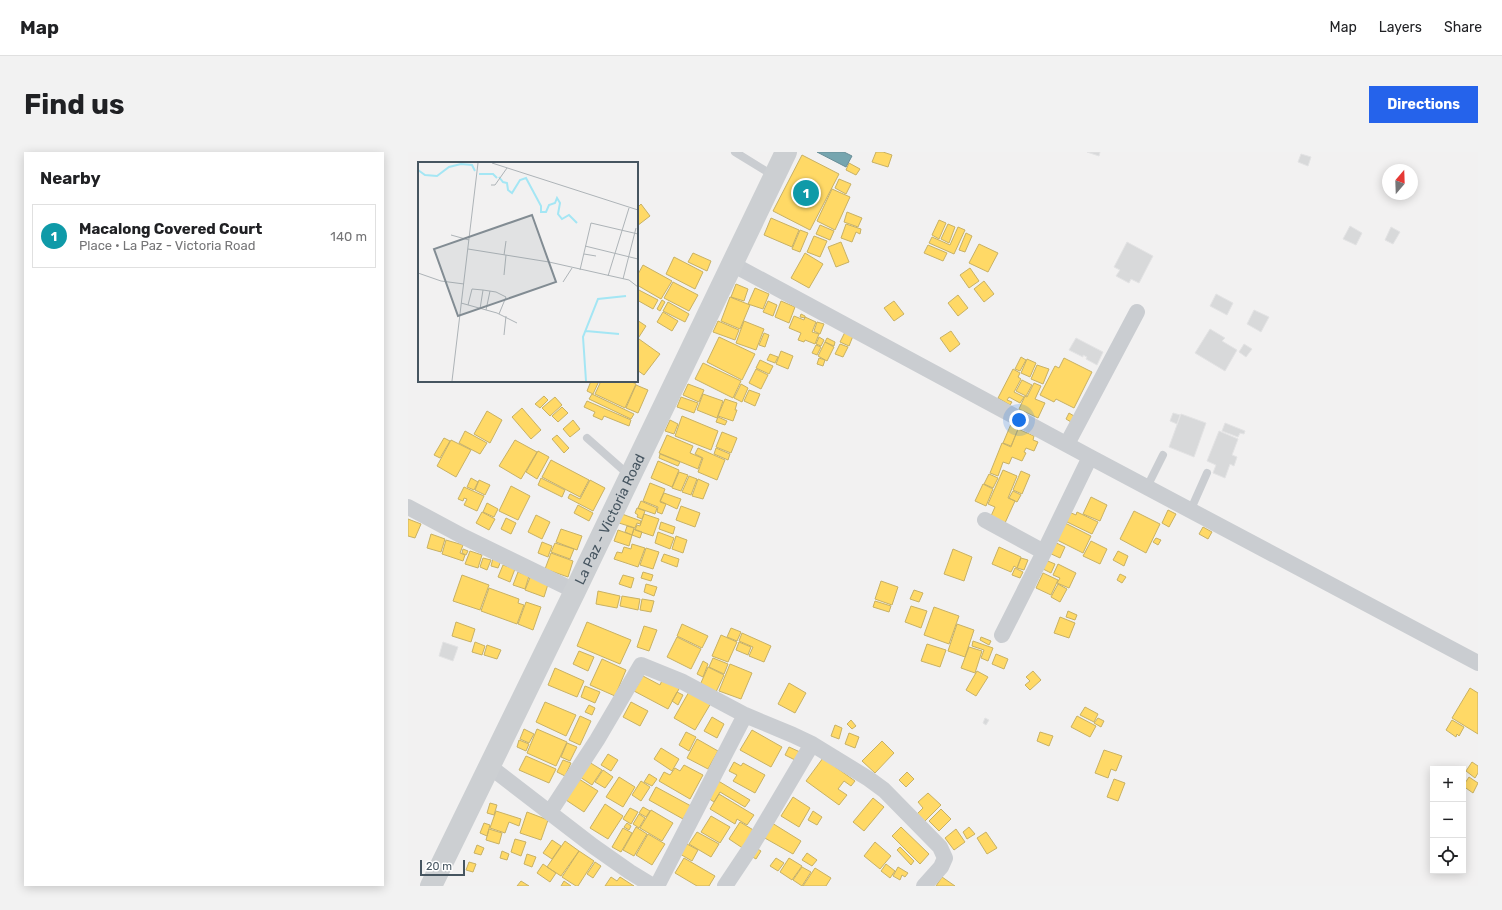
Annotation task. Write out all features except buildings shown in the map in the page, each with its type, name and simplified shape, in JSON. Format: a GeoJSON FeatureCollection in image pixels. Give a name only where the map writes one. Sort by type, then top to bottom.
{"type":"FeatureCollection","features":[{"type":"Feature","properties":{"kind":"main road","name":"La Paz - Victoria Road"},"geometry":{"type":"LineString","coordinates":[[430,886],[575,591],[786,152]]}},
{"type":"Feature","properties":{"kind":"street"},"geometry":{"type":"LineString","coordinates":[[732,264],[1090,457],[1191,509],[1478,663]]}},
{"type":"Feature","properties":{"kind":"street"},"geometry":{"type":"LineString","coordinates":[[1067,444],[1137,312]]}},
{"type":"Feature","properties":{"kind":"street"},"geometry":{"type":"LineString","coordinates":[[1002,635],[1090,457]]}},
{"type":"Feature","properties":{"kind":"street"},"geometry":{"type":"LineString","coordinates":[[408,507],[464,537],[575,591]]}},
{"type":"Feature","properties":{"kind":"street"},"geometry":{"type":"LineString","coordinates":[[985,520],[1044,552]]}},
{"type":"Feature","properties":{"kind":"street"},"geometry":{"type":"LineString","coordinates":[[550,812],[597,740],[641,665],[683,682],[745,715],[812,744],[870,779],[884,790],[940,847],[945,858],[940,867],[924,886]]}},
{"type":"Feature","properties":{"kind":"street"},"geometry":{"type":"LineString","coordinates":[[657,886],[745,715]]}},
{"type":"Feature","properties":{"kind":"street"},"geometry":{"type":"LineString","coordinates":[[725,886],[751,847],[812,744]]}},
{"type":"Feature","properties":{"kind":"street"},"geometry":{"type":"LineString","coordinates":[[489,766],[593,846],[653,886]]}},
{"type":"Feature","properties":{"kind":"lane"},"geometry":{"type":"LineString","coordinates":[[735,152],[774,177]]}},
{"type":"Feature","properties":{"kind":"lane"},"geometry":{"type":"LineString","coordinates":[[587,438],[630,476]]}},
{"type":"Feature","properties":{"kind":"lane"},"geometry":{"type":"LineString","coordinates":[[1148,487],[1163,455]]}},
{"type":"Feature","properties":{"kind":"lane"},"geometry":{"type":"LineString","coordinates":[[1191,509],[1208,473]]}},
{"type":"Feature","properties":{"kind":"place","name":"Macalong Covered Court"},"geometry":{"type":"Point","coordinates":[806,193]}}]}
